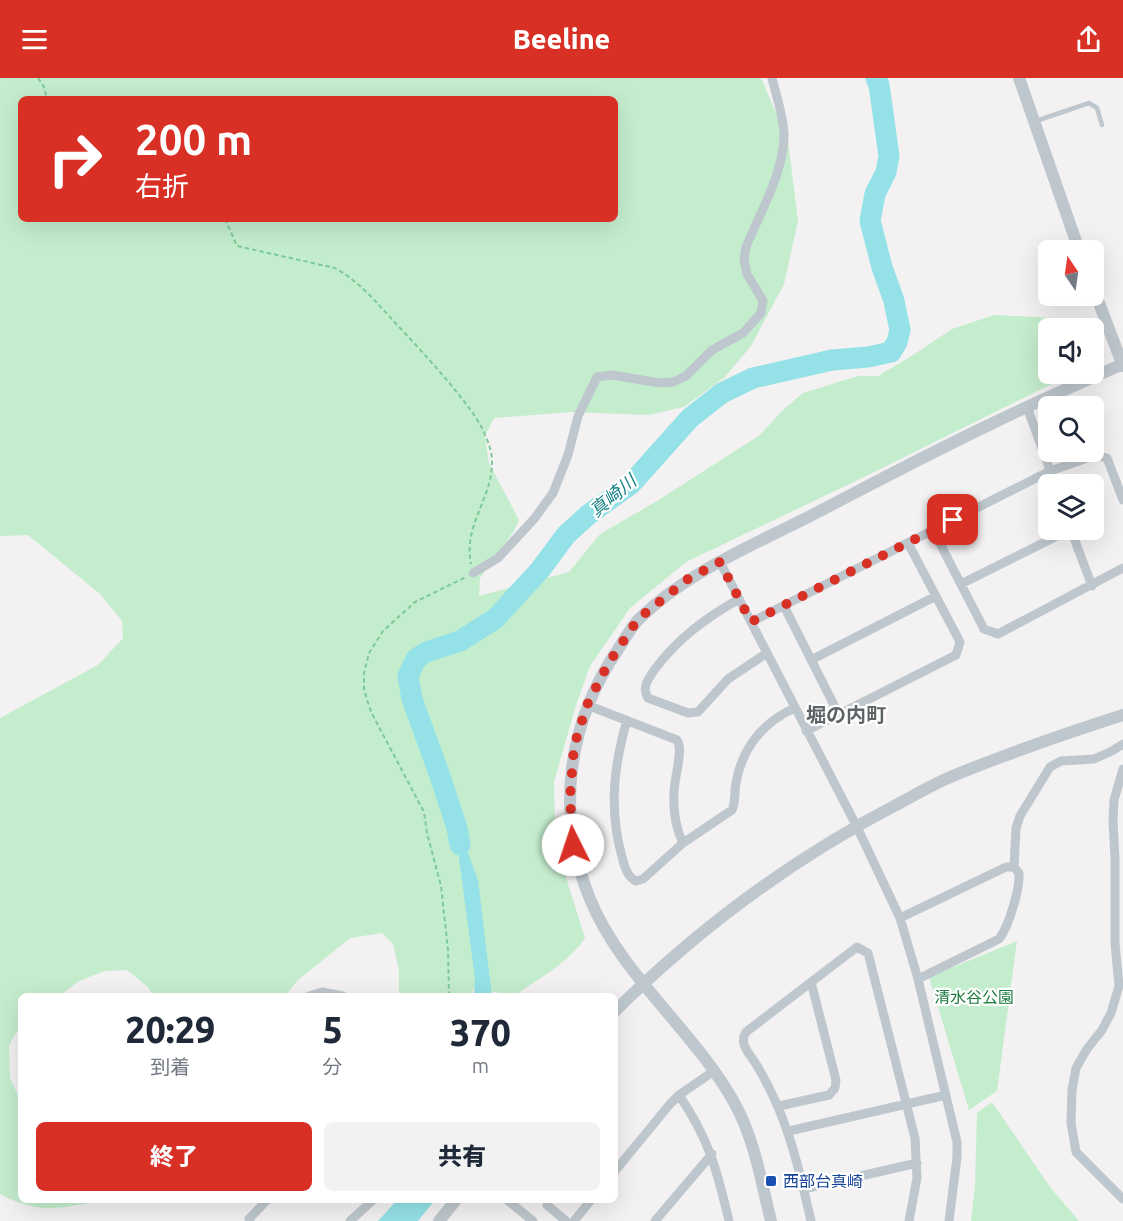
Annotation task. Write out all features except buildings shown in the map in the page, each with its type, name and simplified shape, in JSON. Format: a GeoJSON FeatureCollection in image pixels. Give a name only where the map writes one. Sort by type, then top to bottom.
{"type":"FeatureCollection","features":[{"type":"Feature","properties":{"kind":"street"},"geometry":{"type":"LineString","coordinates":[[473,573],[498,558],[534,519],[553,493],[568,455],[578,416],[597,377],[612,375],[660,383],[673,382],[686,376],[712,350],[743,333],[761,313],[763,301],[747,274],[744,259],[746,247],[779,168],[782,153],[784,131],[772,78]]}},
{"type":"Feature","properties":{"kind":"street"},"geometry":{"type":"LineString","coordinates":[[1018,78],[1075,240]]}},
{"type":"Feature","properties":{"kind":"street"},"geometry":{"type":"LineString","coordinates":[[771,1221],[754,1147],[735,1105],[714,1071],[644,983],[604,928],[589,897],[573,845],[570,798],[574,746],[587,705],[608,664],[638,619],[688,579],[1027,406],[1123,364],[1100,306]]}},
{"type":"Feature","properties":{"kind":"street"},"geometry":{"type":"LineString","coordinates":[[1027,406],[1051,474]]}},
{"type":"Feature","properties":{"kind":"street"},"geometry":{"type":"LineString","coordinates":[[751,622],[1050,471],[1096,455],[1107,458],[1123,500]]}},
{"type":"Feature","properties":{"kind":"street"},"geometry":{"type":"LineString","coordinates":[[933,530],[984,629],[998,634],[1123,568]]}},
{"type":"Feature","properties":{"kind":"street"},"geometry":{"type":"LineString","coordinates":[[961,584],[1050,540]]}},
{"type":"Feature","properties":{"kind":"street"},"geometry":{"type":"LineString","coordinates":[[1074,540],[1092,586]]}},
{"type":"Feature","properties":{"kind":"street"},"geometry":{"type":"LineString","coordinates":[[806,731],[956,655],[960,642],[908,543]]}},
{"type":"Feature","properties":{"kind":"street"},"geometry":{"type":"LineString","coordinates":[[720,562],[856,825],[900,918],[918,979],[957,1142],[949,1221]]}},
{"type":"Feature","properties":{"kind":"street"},"geometry":{"type":"LineString","coordinates":[[811,660],[936,597]]}},
{"type":"Feature","properties":{"kind":"street"},"geometry":{"type":"LineString","coordinates":[[739,599],[712,614],[678,641],[650,676],[644,686],[645,695],[688,713],[695,713],[728,679],[767,653]]}},
{"type":"Feature","properties":{"kind":"street"},"geometry":{"type":"LineString","coordinates":[[784,606],[839,715]]}},
{"type":"Feature","properties":{"kind":"street"},"geometry":{"type":"LineString","coordinates":[[587,705],[680,743],[681,751],[674,794],[675,820],[683,843]]}},
{"type":"Feature","properties":{"kind":"street"},"geometry":{"type":"LineString","coordinates":[[627,720],[616,762],[614,804],[619,846],[630,877],[636,881],[643,879],[683,843],[732,810],[741,764],[751,744],[766,725],[794,708]]}},
{"type":"Feature","properties":{"kind":"street"},"geometry":{"type":"LineString","coordinates":[[618,1008],[644,983],[769,880],[856,825],[946,779],[1040,741],[1123,715]]}},
{"type":"Feature","properties":{"kind":"street"},"geometry":{"type":"LineString","coordinates":[[918,979],[995,942],[1002,935],[1019,886],[1019,873],[1014,867],[1016,828],[1027,804],[1050,767],[1061,760],[1094,759],[1112,752],[1123,744]]}},
{"type":"Feature","properties":{"kind":"street"},"geometry":{"type":"LineString","coordinates":[[1123,769],[1114,800],[1113,822],[1115,935],[1119,986],[1112,1013],[1076,1068],[1072,1090],[1071,1123],[1076,1152],[1123,1199]]}},
{"type":"Feature","properties":{"kind":"street"},"geometry":{"type":"LineString","coordinates":[[900,918],[1006,867],[1014,867]]}},
{"type":"Feature","properties":{"kind":"street"},"geometry":{"type":"LineString","coordinates":[[1115,935],[1123,945]]}},
{"type":"Feature","properties":{"kind":"street"},"geometry":{"type":"LineString","coordinates":[[811,1221],[789,1131],[766,1080],[744,1046],[743,1036],[857,947],[868,953],[915,1138],[917,1163],[909,1221]]}},
{"type":"Feature","properties":{"kind":"street"},"geometry":{"type":"LineString","coordinates":[[779,1107],[829,1095],[836,1085],[811,982]]}},
{"type":"Feature","properties":{"kind":"street"},"geometry":{"type":"LineString","coordinates":[[618,1167],[679,1095],[714,1071]]}},
{"type":"Feature","properties":{"kind":"street"},"geometry":{"type":"LineString","coordinates":[[679,1095],[712,1154],[729,1221]]}},
{"type":"Feature","properties":{"kind":"street"},"geometry":{"type":"LineString","coordinates":[[789,1131],[946,1095]]}},
{"type":"Feature","properties":{"kind":"street"},"geometry":{"type":"LineString","coordinates":[[655,1221],[712,1154]]}},
{"type":"Feature","properties":{"kind":"street"},"geometry":{"type":"LineString","coordinates":[[804,1189],[917,1163]]}},
{"type":"Feature","properties":{"kind":"street"},"geometry":{"type":"LineString","coordinates":[[250,1221],[249,1219],[264,1203]]}},
{"type":"Feature","properties":{"kind":"street"},"geometry":{"type":"LineString","coordinates":[[350,1221],[370,1203]]}},
{"type":"Feature","properties":{"kind":"street"},"geometry":{"type":"LineString","coordinates":[[439,1221],[454,1203]]}},
{"type":"Feature","properties":{"kind":"street"},"geometry":{"type":"LineString","coordinates":[[511,1203],[533,1221]]}},
{"type":"Feature","properties":{"kind":"street"},"geometry":{"type":"LineString","coordinates":[[574,1221],[589,1203]]}},
{"type":"Feature","properties":{"kind":"street"},"geometry":{"type":"LineString","coordinates":[[547,1205],[567,1221]]}},
{"type":"Feature","properties":{"kind":"lane"},"geometry":{"type":"LineString","coordinates":[[1034,122],[1089,103],[1096,108],[1102,125]]}},
{"type":"Feature","properties":{"kind":"path"},"geometry":{"type":"LineString","coordinates":[[38,78],[46,96]]}},
{"type":"Feature","properties":{"kind":"path"},"geometry":{"type":"LineString","coordinates":[[226,222],[237,246],[335,268],[348,275],[363,288],[439,370],[474,414],[485,435],[492,462],[488,483],[471,531],[469,553],[473,573],[415,602],[399,616],[383,631],[369,653],[364,673],[364,690],[371,712],[424,812],[441,886],[448,950],[449,993]]}},
{"type":"Feature","properties":{"kind":"green space"},"geometry":{"type":"Polygon","coordinates":[[[0,78],[761,78],[788,141],[798,221],[784,284],[751,346],[724,378],[684,407],[649,415],[571,412],[494,418],[485,436],[489,463],[519,520],[514,531],[480,578],[479,596],[569,572],[600,534],[657,501],[760,435],[784,409],[803,393],[858,376],[878,376],[952,329],[994,315],[1055,318],[1038,318],[1038,384],[1052,384],[686,562],[630,608],[590,666],[576,705],[554,782],[555,827],[563,868],[585,938],[571,955],[518,993],[473,989],[472,993],[399,993],[399,971],[393,944],[382,933],[350,938],[297,981],[287,993],[152,993],[149,988],[127,970],[105,971],[79,981],[63,993],[18,993],[18,1030],[9,1045],[10,1078],[18,1095],[18,1202],[0,1194],[0,718],[98,665],[123,638],[122,621],[100,594],[28,535],[0,536],[0,78]]]}},
{"type":"Feature","properties":{"kind":"green space","name":"清水谷公園"},"geometry":{"type":"Polygon","coordinates":[[[1017,941],[997,1091],[969,1110],[929,977],[1017,941]]]}},
{"type":"Feature","properties":{"kind":"green space"},"geometry":{"type":"Polygon","coordinates":[[[992,1102],[1050,1187],[1079,1221],[971,1221],[975,1186],[977,1113],[992,1102]]]}},
{"type":"Feature","properties":{"kind":"green space"},"geometry":{"type":"Polygon","coordinates":[[[20,1203],[88,1203],[62,1208],[39,1208],[20,1203]]]}},
{"type":"Feature","properties":{"kind":"water"},"geometry":{"type":"Polygon","coordinates":[[[453,813],[478,880],[492,993],[474,993],[475,978],[453,813]]]}},
{"type":"Feature","properties":{"kind":"water"},"geometry":{"type":"Polygon","coordinates":[[[394,1203],[433,1203],[418,1221],[378,1221],[394,1203]]]}},
{"type":"Feature","properties":{"kind":"waterway","name":"真崎川"},"geometry":{"type":"LineString","coordinates":[[460,845],[457,828],[440,776],[412,699],[408,676],[416,659],[426,652],[460,641],[495,619],[540,570],[566,535],[588,515],[631,484],[690,418],[722,393],[753,378],[832,360],[868,357],[891,352],[897,342],[900,330],[894,301],[870,221],[875,194],[886,172],[889,156],[879,85],[876,78]]}},
{"type":"Feature","properties":{"kind":"place","name":"西部台真崎"},"geometry":{"type":"Point","coordinates":[771,1181]}},
{"type":"Feature","properties":{"kind":"district","name":"堀の内町"},"geometry":{"type":"Point","coordinates":[846,715]}},
{"type":"Feature","properties":{"kind":"route"},"geometry":{"type":"LineString","coordinates":[[573,845],[570,798],[574,746],[587,705],[608,664],[638,619],[688,579],[720,562],[751,622],[953,520]]}}]}
